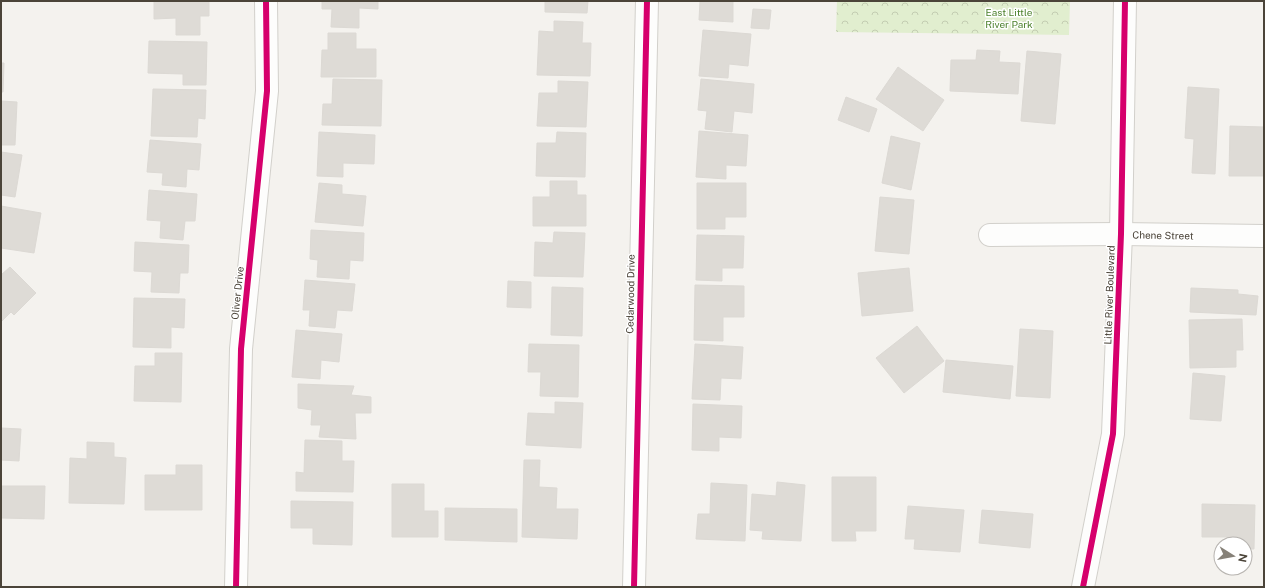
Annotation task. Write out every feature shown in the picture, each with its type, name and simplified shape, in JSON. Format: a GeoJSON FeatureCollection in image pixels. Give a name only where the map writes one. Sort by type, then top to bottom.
{"type":"FeatureCollection","features":[{"type":"Feature","properties":{"kind":"street","name":"Oliver Drive"},"geometry":{"type":"LineString","coordinates":[[236,587],[241,349],[267,91],[266,1]]}},
{"type":"Feature","properties":{"kind":"street","name":"Cedarwood Drive"},"geometry":{"type":"LineString","coordinates":[[634,587],[647,1]]}},
{"type":"Feature","properties":{"kind":"street","name":"Little River Boulevard"},"geometry":{"type":"LineString","coordinates":[[1083,587],[1113,434],[1121,234],[1125,1]]}},
{"type":"Feature","properties":{"kind":"street","name":"Chene Street"},"geometry":{"type":"LineString","coordinates":[[990,236],[1121,234],[1264,236]]}},
{"type":"Feature","properties":{"kind":"green space","name":"East Little River Park"},"geometry":{"type":"Polygon","coordinates":[[[837,1],[1070,1],[1069,35],[836,32],[837,1]]]}},
{"type":"Feature","properties":{"kind":"building"},"geometry":{"type":"Polygon","coordinates":[[[154,1],[209,1],[209,16],[200,16],[200,35],[176,35],[176,18],[154,19],[154,1]]]}},
{"type":"Feature","properties":{"kind":"building"},"geometry":{"type":"Polygon","coordinates":[[[322,1],[378,1],[378,9],[359,8],[359,28],[331,27],[332,9],[322,9],[322,1]]]}},
{"type":"Feature","properties":{"kind":"building"},"geometry":{"type":"Polygon","coordinates":[[[545,1],[588,1],[587,13],[545,12],[545,1]]]}},
{"type":"Feature","properties":{"kind":"building"},"geometry":{"type":"Polygon","coordinates":[[[700,1],[733,1],[733,22],[699,20],[700,1]]]}},
{"type":"Feature","properties":{"kind":"building"},"geometry":{"type":"Polygon","coordinates":[[[753,9],[771,10],[769,29],[751,28],[753,9]]]}},
{"type":"Feature","properties":{"kind":"building"},"geometry":{"type":"Polygon","coordinates":[[[554,21],[583,22],[582,43],[591,43],[590,76],[537,75],[539,31],[554,32],[554,21]]]}},
{"type":"Feature","properties":{"kind":"building"},"geometry":{"type":"Polygon","coordinates":[[[703,30],[751,34],[748,66],[729,64],[728,78],[699,76],[703,30]]]}},
{"type":"Feature","properties":{"kind":"building"},"geometry":{"type":"Polygon","coordinates":[[[328,33],[356,33],[356,49],[376,49],[376,77],[321,77],[322,50],[328,50],[328,33]]]}},
{"type":"Feature","properties":{"kind":"building"},"geometry":{"type":"Polygon","coordinates":[[[149,41],[207,42],[206,85],[183,85],[183,74],[148,73],[149,41]]]}},
{"type":"Feature","properties":{"kind":"building"},"geometry":{"type":"Polygon","coordinates":[[[977,50],[1000,51],[999,62],[1020,63],[1018,94],[950,91],[951,60],[976,60],[977,50]]]}},
{"type":"Feature","properties":{"kind":"building"},"geometry":{"type":"Polygon","coordinates":[[[1027,51],[1061,54],[1055,124],[1021,121],[1027,51]]]}},
{"type":"Feature","properties":{"kind":"building"},"geometry":{"type":"Polygon","coordinates":[[[1,63],[4,63],[3,92],[1,92],[1,63]]]}},
{"type":"Feature","properties":{"kind":"building"},"geometry":{"type":"Polygon","coordinates":[[[898,67],[944,100],[923,131],[876,99],[898,67]]]}},
{"type":"Feature","properties":{"kind":"building"},"geometry":{"type":"Polygon","coordinates":[[[333,79],[382,80],[381,126],[322,125],[323,104],[332,104],[333,79]]]}},
{"type":"Feature","properties":{"kind":"building"},"geometry":{"type":"Polygon","coordinates":[[[701,79],[754,84],[752,113],[734,111],[732,132],[705,129],[707,111],[698,110],[701,79]]]}},
{"type":"Feature","properties":{"kind":"building"},"geometry":{"type":"Polygon","coordinates":[[[558,81],[588,82],[586,127],[537,126],[539,93],[558,93],[558,81]]]}},
{"type":"Feature","properties":{"kind":"building"},"geometry":{"type":"Polygon","coordinates":[[[1188,87],[1219,89],[1215,174],[1192,173],[1194,139],[1185,138],[1188,87]]]}},
{"type":"Feature","properties":{"kind":"building"},"geometry":{"type":"Polygon","coordinates":[[[153,89],[206,90],[205,119],[198,118],[197,137],[151,136],[153,89]]]}},
{"type":"Feature","properties":{"kind":"building"},"geometry":{"type":"Polygon","coordinates":[[[846,97],[877,109],[869,132],[838,120],[846,97]]]}},
{"type":"Feature","properties":{"kind":"building"},"geometry":{"type":"Polygon","coordinates":[[[1,101],[17,102],[15,145],[1,145],[1,101]]]}},
{"type":"Feature","properties":{"kind":"building"},"geometry":{"type":"Polygon","coordinates":[[[1230,126],[1264,127],[1264,176],[1229,176],[1230,126]]]}},
{"type":"Feature","properties":{"kind":"building"},"geometry":{"type":"Polygon","coordinates":[[[699,131],[748,135],[746,166],[726,165],[726,179],[696,177],[699,131]]]}},
{"type":"Feature","properties":{"kind":"building"},"geometry":{"type":"Polygon","coordinates":[[[319,132],[375,135],[374,164],[343,163],[343,177],[317,176],[319,132]]]}},
{"type":"Feature","properties":{"kind":"building"},"geometry":{"type":"Polygon","coordinates":[[[557,132],[586,133],[585,177],[536,176],[537,143],[556,143],[557,132]]]}},
{"type":"Feature","properties":{"kind":"building"},"geometry":{"type":"Polygon","coordinates":[[[891,136],[920,143],[911,190],[882,183],[891,136]]]}},
{"type":"Feature","properties":{"kind":"building"},"geometry":{"type":"Polygon","coordinates":[[[150,140],[201,144],[199,170],[187,169],[186,187],[162,185],[163,173],[147,172],[150,140]]]}},
{"type":"Feature","properties":{"kind":"building"},"geometry":{"type":"Polygon","coordinates":[[[1,152],[22,155],[15,197],[1,195],[1,152]]]}},
{"type":"Feature","properties":{"kind":"building"},"geometry":{"type":"Polygon","coordinates":[[[550,181],[577,181],[577,195],[586,195],[586,226],[533,226],[533,197],[550,197],[550,181]]]}},
{"type":"Feature","properties":{"kind":"building"},"geometry":{"type":"Polygon","coordinates":[[[319,183],[342,185],[342,194],[366,196],[363,226],[315,222],[319,183]]]}},
{"type":"Feature","properties":{"kind":"building"},"geometry":{"type":"Polygon","coordinates":[[[697,183],[746,183],[746,217],[725,217],[725,229],[697,229],[697,183]]]}},
{"type":"Feature","properties":{"kind":"building"},"geometry":{"type":"Polygon","coordinates":[[[149,190],[197,194],[195,221],[185,221],[183,240],[160,238],[161,221],[147,220],[149,190]]]}},
{"type":"Feature","properties":{"kind":"building"},"geometry":{"type":"Polygon","coordinates":[[[880,197],[914,200],[909,254],[875,251],[880,197]]]}},
{"type":"Feature","properties":{"kind":"building"},"geometry":{"type":"Polygon","coordinates":[[[1,206],[41,213],[34,253],[1,248],[1,206]]]}},
{"type":"Feature","properties":{"kind":"building"},"geometry":{"type":"Polygon","coordinates":[[[311,230],[364,233],[363,261],[350,260],[349,279],[317,277],[318,260],[310,259],[311,230]]]}},
{"type":"Feature","properties":{"kind":"building"},"geometry":{"type":"Polygon","coordinates":[[[554,232],[585,233],[583,277],[534,276],[535,242],[553,243],[554,232]]]}},
{"type":"Feature","properties":{"kind":"building"},"geometry":{"type":"Polygon","coordinates":[[[697,235],[744,236],[743,268],[722,268],[722,281],[696,280],[697,235]]]}},
{"type":"Feature","properties":{"kind":"building"},"geometry":{"type":"Polygon","coordinates":[[[135,242],[189,245],[188,273],[180,273],[179,293],[151,292],[152,272],[134,271],[135,242]]]}},
{"type":"Feature","properties":{"kind":"building"},"geometry":{"type":"Polygon","coordinates":[[[10,267],[36,293],[14,315],[11,312],[1,322],[1,275],[10,267]]]}},
{"type":"Feature","properties":{"kind":"building"},"geometry":{"type":"Polygon","coordinates":[[[909,268],[913,311],[862,316],[858,273],[909,268]]]}},
{"type":"Feature","properties":{"kind":"building"},"geometry":{"type":"Polygon","coordinates":[[[305,280],[355,284],[352,311],[337,310],[335,328],[309,326],[310,310],[303,310],[305,280]]]}},
{"type":"Feature","properties":{"kind":"building"},"geometry":{"type":"Polygon","coordinates":[[[508,281],[531,282],[531,308],[507,307],[508,281]]]}},
{"type":"Feature","properties":{"kind":"building"},"geometry":{"type":"Polygon","coordinates":[[[695,285],[744,286],[744,317],[723,317],[723,341],[694,340],[695,285]]]}},
{"type":"Feature","properties":{"kind":"building"},"geometry":{"type":"Polygon","coordinates":[[[552,287],[583,288],[582,336],[551,335],[552,287]]]}},
{"type":"Feature","properties":{"kind":"building"},"geometry":{"type":"Polygon","coordinates":[[[1191,288],[1238,290],[1238,294],[1258,296],[1256,315],[1190,312],[1191,288]]]}},
{"type":"Feature","properties":{"kind":"building"},"geometry":{"type":"Polygon","coordinates":[[[134,298],[185,299],[184,328],[171,327],[171,348],[133,347],[134,298]]]}},
{"type":"Feature","properties":{"kind":"building"},"geometry":{"type":"Polygon","coordinates":[[[1242,319],[1243,350],[1236,350],[1236,367],[1190,368],[1189,320],[1242,319]]]}},
{"type":"Feature","properties":{"kind":"building"},"geometry":{"type":"Polygon","coordinates":[[[917,326],[944,361],[904,393],[876,358],[917,326]]]}},
{"type":"Feature","properties":{"kind":"building"},"geometry":{"type":"Polygon","coordinates":[[[1020,329],[1053,331],[1050,398],[1016,396],[1020,329]]]}},
{"type":"Feature","properties":{"kind":"building"},"geometry":{"type":"Polygon","coordinates":[[[296,330],[342,334],[339,362],[321,360],[320,379],[292,377],[296,330]]]}},
{"type":"Feature","properties":{"kind":"building"},"geometry":{"type":"Polygon","coordinates":[[[529,344],[579,345],[578,397],[540,396],[541,372],[528,372],[529,344]]]}},
{"type":"Feature","properties":{"kind":"building"},"geometry":{"type":"Polygon","coordinates":[[[695,344],[743,347],[741,379],[721,378],[720,400],[692,399],[695,344]]]}},
{"type":"Feature","properties":{"kind":"building"},"geometry":{"type":"Polygon","coordinates":[[[155,353],[182,353],[181,402],[134,401],[135,366],[155,366],[155,353]]]}},
{"type":"Feature","properties":{"kind":"building"},"geometry":{"type":"Polygon","coordinates":[[[946,360],[1013,366],[1010,399],[943,392],[946,360]]]}},
{"type":"Feature","properties":{"kind":"building"},"geometry":{"type":"Polygon","coordinates":[[[1193,373],[1225,376],[1221,421],[1190,419],[1193,373]]]}},
{"type":"Feature","properties":{"kind":"building"},"geometry":{"type":"Polygon","coordinates":[[[298,384],[354,386],[351,395],[371,397],[371,413],[355,413],[356,439],[319,437],[321,425],[311,425],[312,410],[298,408],[298,384]]]}},
{"type":"Feature","properties":{"kind":"building"},"geometry":{"type":"Polygon","coordinates":[[[555,402],[583,403],[581,448],[526,445],[528,413],[555,414],[555,402]]]}},
{"type":"Feature","properties":{"kind":"building"},"geometry":{"type":"Polygon","coordinates":[[[693,404],[742,406],[741,438],[719,437],[719,451],[692,450],[693,404]]]}},
{"type":"Feature","properties":{"kind":"building"},"geometry":{"type":"Polygon","coordinates":[[[1,428],[21,429],[19,461],[1,460],[1,428]]]}},
{"type":"Feature","properties":{"kind":"building"},"geometry":{"type":"Polygon","coordinates":[[[305,440],[342,441],[342,461],[354,461],[353,492],[296,491],[296,472],[304,473],[305,440]]]}},
{"type":"Feature","properties":{"kind":"building"},"geometry":{"type":"Polygon","coordinates":[[[87,442],[114,443],[114,457],[126,458],[124,504],[69,503],[70,458],[87,459],[87,442]]]}},
{"type":"Feature","properties":{"kind":"building"},"geometry":{"type":"Polygon","coordinates":[[[524,460],[540,460],[539,487],[557,488],[556,509],[578,509],[577,539],[522,537],[524,460]]]}},
{"type":"Feature","properties":{"kind":"building"},"geometry":{"type":"Polygon","coordinates":[[[176,465],[202,465],[202,510],[145,510],[145,475],[176,475],[176,465]]]}},
{"type":"Feature","properties":{"kind":"building"},"geometry":{"type":"Polygon","coordinates":[[[832,477],[876,477],[876,531],[855,531],[856,541],[832,541],[832,477]]]}},
{"type":"Feature","properties":{"kind":"building"},"geometry":{"type":"Polygon","coordinates":[[[777,482],[805,485],[801,541],[762,539],[763,531],[750,530],[752,494],[776,496],[777,482]]]}},
{"type":"Feature","properties":{"kind":"building"},"geometry":{"type":"Polygon","coordinates":[[[711,483],[747,485],[745,541],[696,539],[698,514],[710,514],[711,483]]]}},
{"type":"Feature","properties":{"kind":"building"},"geometry":{"type":"Polygon","coordinates":[[[392,484],[424,484],[424,511],[438,511],[438,537],[392,537],[392,484]]]}},
{"type":"Feature","properties":{"kind":"building"},"geometry":{"type":"Polygon","coordinates":[[[1,486],[45,486],[44,519],[1,518],[1,486]]]}},
{"type":"Feature","properties":{"kind":"building"},"geometry":{"type":"Polygon","coordinates":[[[291,501],[353,502],[352,545],[313,544],[313,528],[291,528],[291,501]]]}},
{"type":"Feature","properties":{"kind":"building"},"geometry":{"type":"Polygon","coordinates":[[[1202,504],[1255,505],[1254,549],[1253,536],[1202,537],[1202,504]]]}},
{"type":"Feature","properties":{"kind":"building"},"geometry":{"type":"Polygon","coordinates":[[[908,506],[964,510],[960,552],[914,549],[915,539],[905,539],[908,506]]]}},
{"type":"Feature","properties":{"kind":"building"},"geometry":{"type":"Polygon","coordinates":[[[445,508],[517,509],[517,542],[445,540],[445,508]]]}},
{"type":"Feature","properties":{"kind":"building"},"geometry":{"type":"Polygon","coordinates":[[[982,510],[1033,514],[1030,548],[979,543],[982,510]]]}},
{"type":"Feature","properties":{"kind":"cycle path"},"geometry":{"type":"LineString","coordinates":[[236,587],[241,349],[267,91],[266,1]]}},
{"type":"Feature","properties":{"kind":"cycle path"},"geometry":{"type":"LineString","coordinates":[[634,587],[647,1]]}},
{"type":"Feature","properties":{"kind":"cycle path"},"geometry":{"type":"LineString","coordinates":[[1083,587],[1113,434],[1121,234],[1125,1]]}}]}
